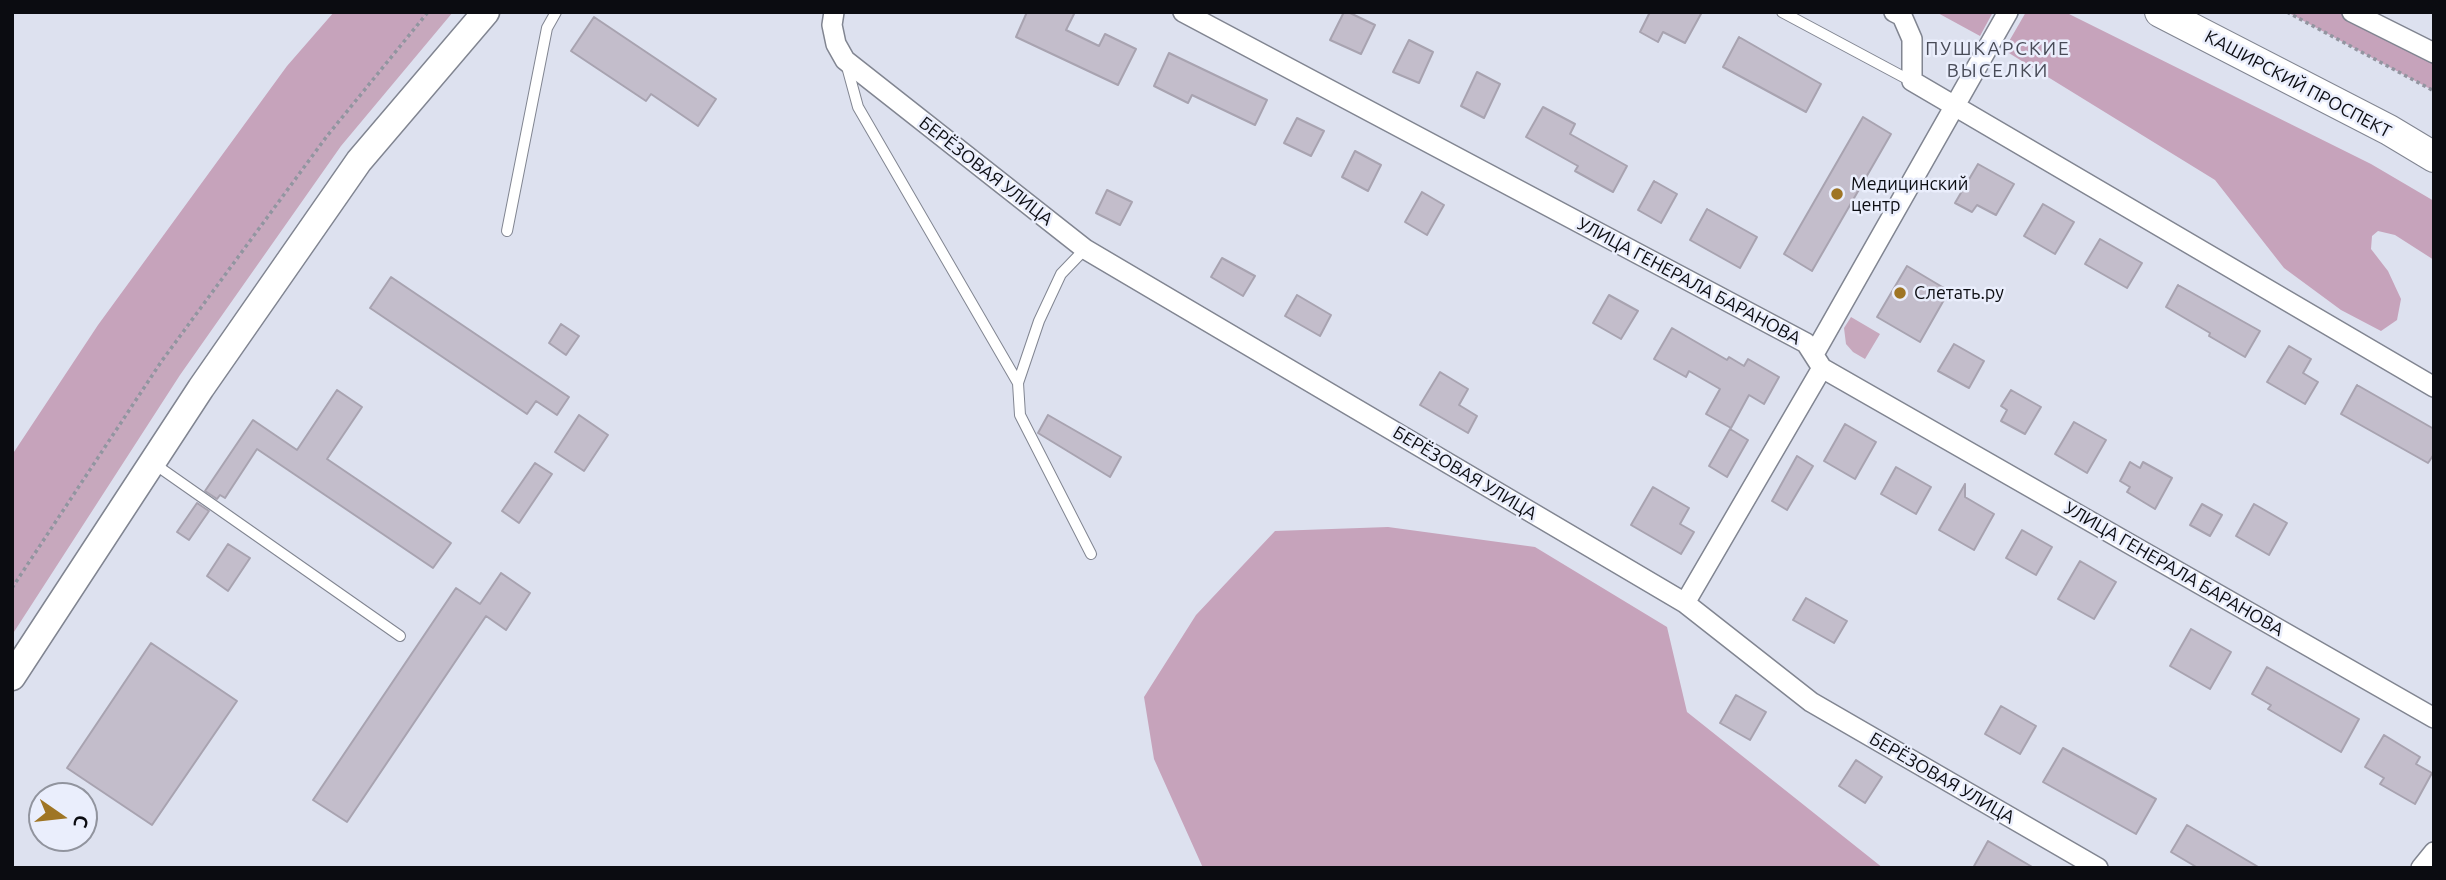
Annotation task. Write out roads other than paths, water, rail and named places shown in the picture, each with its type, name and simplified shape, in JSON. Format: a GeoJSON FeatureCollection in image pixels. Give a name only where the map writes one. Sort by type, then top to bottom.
{"type":"FeatureCollection","features":[{"type":"Feature","properties":{"kind":"main road"},"geometry":{"type":"LineString","coordinates":[[12,677],[201,388],[359,161],[486,12]]}},
{"type":"Feature","properties":{"kind":"main road","name":"КАШИРСКИЙ ПРОСПЕКТ"},"geometry":{"type":"LineString","coordinates":[[2160,12],[2389,130],[2434,158]]}},
{"type":"Feature","properties":{"kind":"street"},"geometry":{"type":"LineString","coordinates":[[834,12],[832,25],[836,44],[845,60]]}},
{"type":"Feature","properties":{"kind":"street","name":"УЛИЦА ГЕНЕРАЛА БАРАНОВА"},"geometry":{"type":"LineString","coordinates":[[1183,12],[1806,343],[1818,361],[2434,718]]}},
{"type":"Feature","properties":{"kind":"street"},"geometry":{"type":"LineString","coordinates":[[1894,12],[1902,16],[1912,39],[1912,81],[2434,387]]}},
{"type":"Feature","properties":{"kind":"street"},"geometry":{"type":"LineString","coordinates":[[1685,603],[2008,12]]}},
{"type":"Feature","properties":{"kind":"street"},"geometry":{"type":"LineString","coordinates":[[2352,12],[2434,53]]}},
{"type":"Feature","properties":{"kind":"street","name":"БЕРЁЗОВАЯ УЛИЦА"},"geometry":{"type":"LineString","coordinates":[[845,60],[1085,249],[1685,603],[1811,702],[2098,868]]}},
{"type":"Feature","properties":{"kind":"street"},"geometry":{"type":"LineString","coordinates":[[2421,868],[2434,852]]}},
{"type":"Feature","properties":{"kind":"lane"},"geometry":{"type":"LineString","coordinates":[[507,231],[547,28],[556,12]]}},
{"type":"Feature","properties":{"kind":"lane"},"geometry":{"type":"LineString","coordinates":[[1782,12],[1912,81]]}},
{"type":"Feature","properties":{"kind":"lane"},"geometry":{"type":"LineString","coordinates":[[845,60],[858,107],[1018,383]]}},
{"type":"Feature","properties":{"kind":"lane"},"geometry":{"type":"LineString","coordinates":[[1085,249],[1061,274],[1039,321],[1018,383],[1020,415],[1091,554]]}},
{"type":"Feature","properties":{"kind":"lane"},"geometry":{"type":"LineString","coordinates":[[152,463],[400,636]]}},
{"type":"Feature","properties":{"kind":"place","name":"Медицинский центр"},"geometry":{"type":"Point","coordinates":[1837,194]}},
{"type":"Feature","properties":{"kind":"place","name":"Слетать.ру"},"geometry":{"type":"Point","coordinates":[1900,293]}},
{"type":"Feature","properties":{"kind":"district","name":"ПУШКАРСКИЕ ВЫСЕЛКИ"},"geometry":{"type":"Point","coordinates":[1998,60]}}]}
